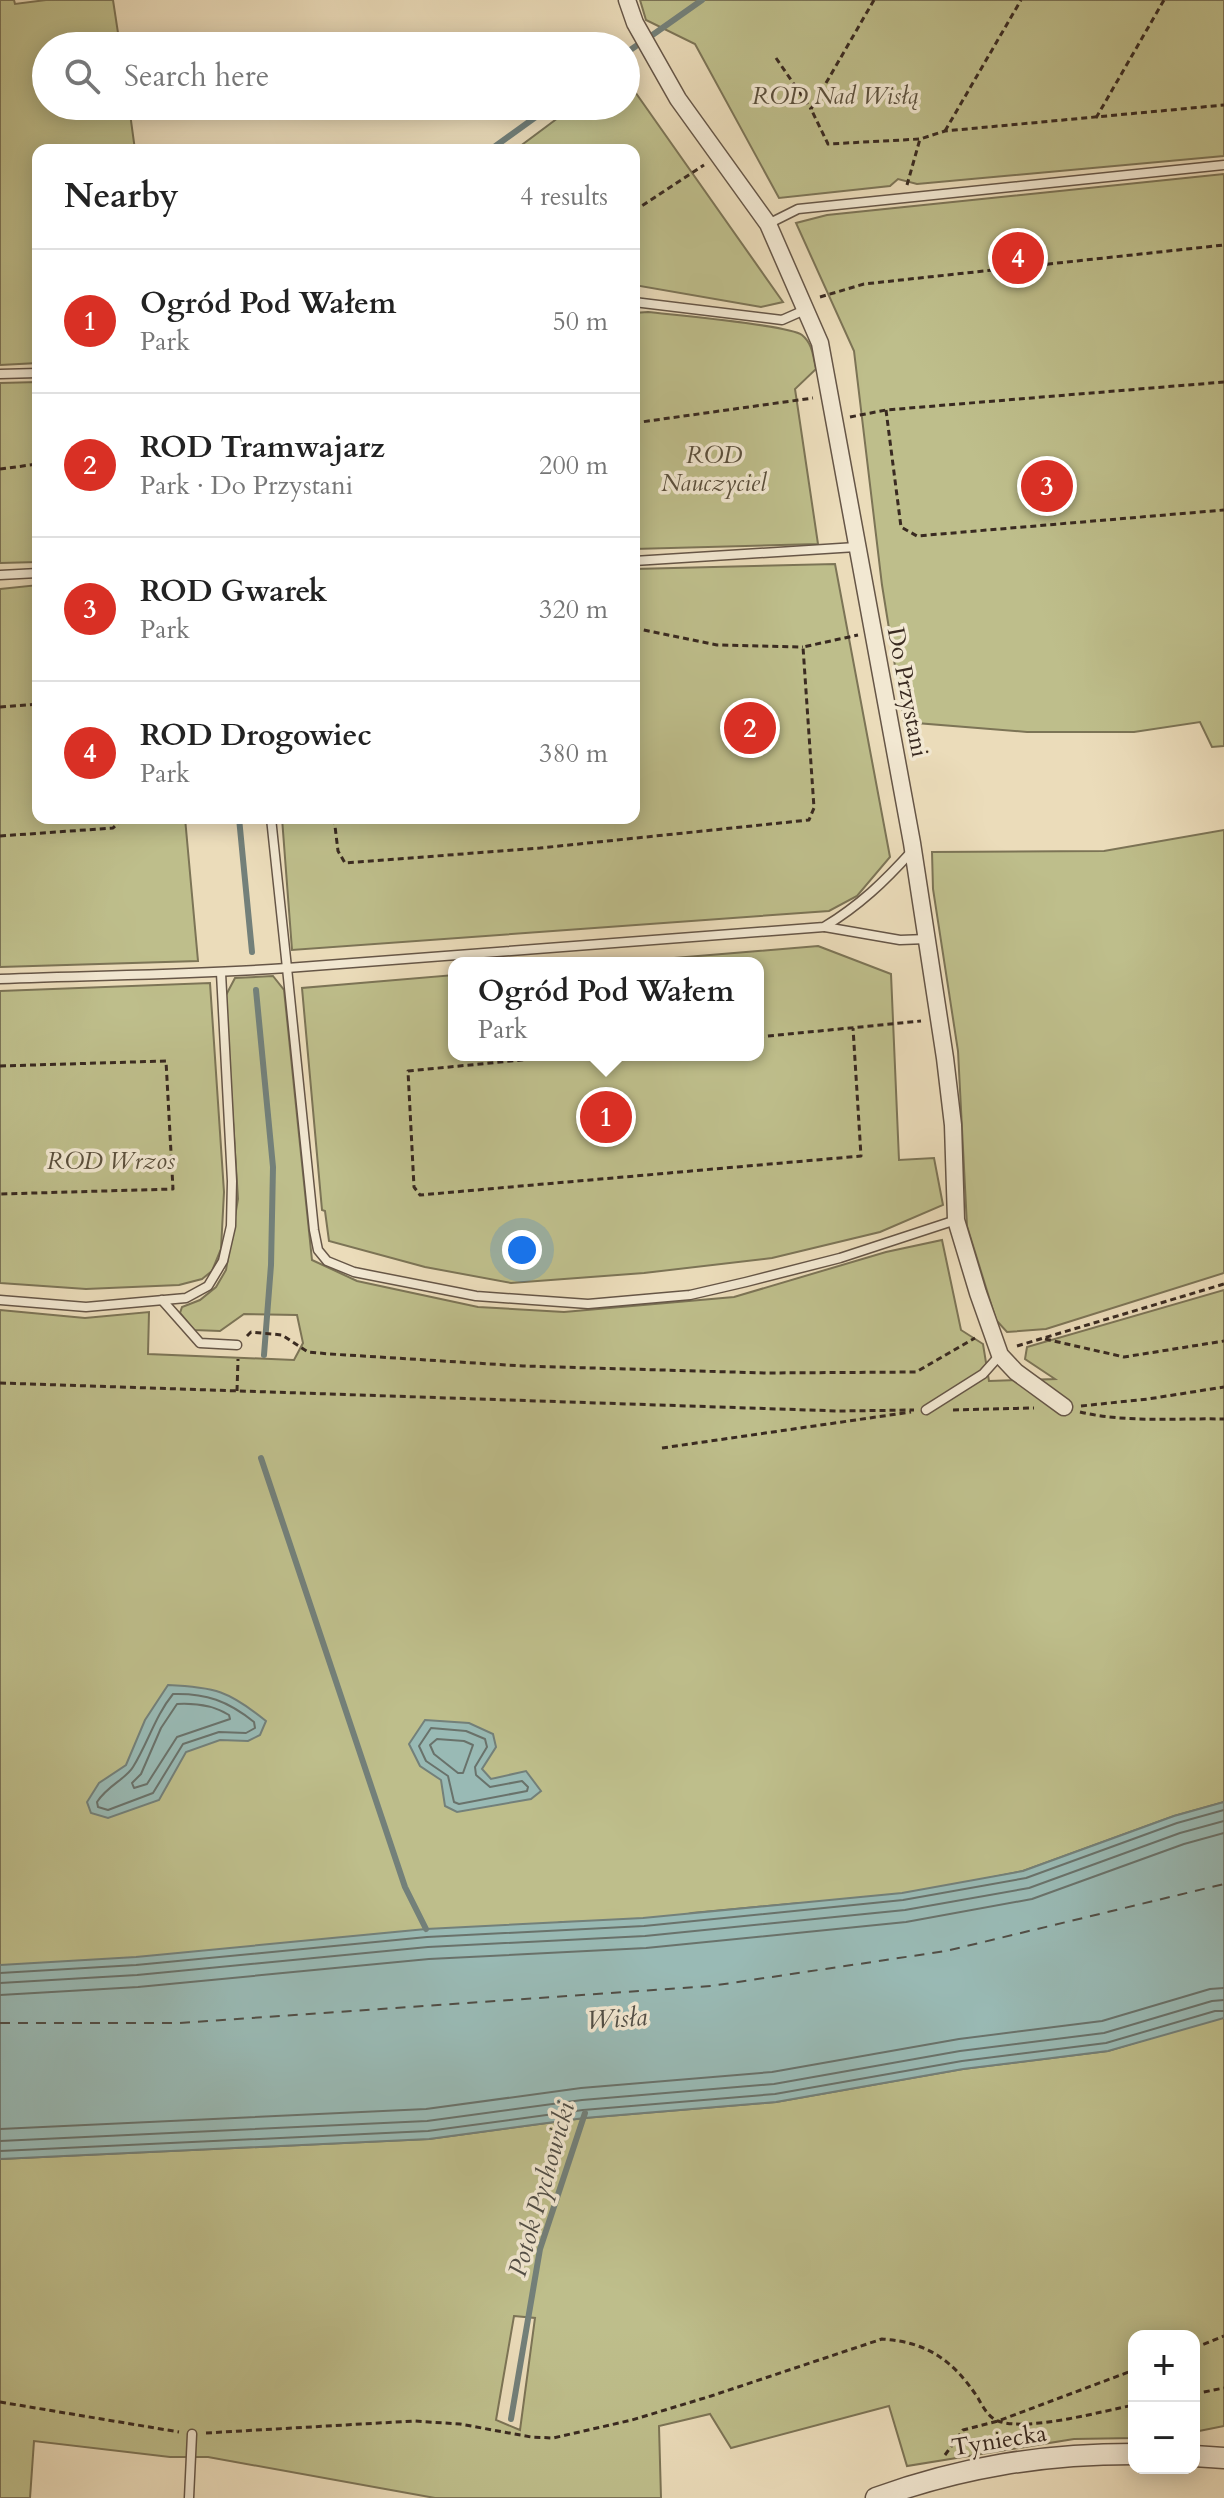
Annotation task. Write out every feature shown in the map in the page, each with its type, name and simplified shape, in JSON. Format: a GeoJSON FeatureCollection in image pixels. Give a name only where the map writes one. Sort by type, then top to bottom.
{"type":"FeatureCollection","features":[{"type":"Feature","properties":{"kind":"street","name":"Do Przystani"},"geometry":{"type":"LineString","coordinates":[[627,0],[635,23],[678,99],[768,224],[808,309],[820,343],[927,939],[953,1125],[956,1220],[1000,1355],[1016,1372],[1064,1407]]}},
{"type":"Feature","properties":{"kind":"street","name":"Tyniecka"},"geometry":{"type":"LineString","coordinates":[[876,2498],[928,2479],[1005,2462],[1086,2454],[1128,2454]]}},
{"type":"Feature","properties":{"kind":"street"},"geometry":{"type":"LineString","coordinates":[[1200,2456],[1224,2458]]}},
{"type":"Feature","properties":{"kind":"lane"},"geometry":{"type":"LineString","coordinates":[[768,224],[798,209],[1224,165]]}},
{"type":"Feature","properties":{"kind":"lane"},"geometry":{"type":"LineString","coordinates":[[640,303],[782,320],[808,309]]}},
{"type":"Feature","properties":{"kind":"lane"},"geometry":{"type":"LineString","coordinates":[[0,374],[32,373]]}},
{"type":"Feature","properties":{"kind":"lane"},"geometry":{"type":"LineString","coordinates":[[640,561],[856,547]]}},
{"type":"Feature","properties":{"kind":"lane"},"geometry":{"type":"LineString","coordinates":[[0,575],[32,573]]}},
{"type":"Feature","properties":{"kind":"lane"},"geometry":{"type":"LineString","coordinates":[[272,824],[316,1240],[318,1250],[327,1261],[354,1272],[476,1296],[588,1304],[690,1295],[840,1258],[956,1220]]}},
{"type":"Feature","properties":{"kind":"lane"},"geometry":{"type":"LineString","coordinates":[[824,927],[878,889],[912,851]]}},
{"type":"Feature","properties":{"kind":"lane"},"geometry":{"type":"LineString","coordinates":[[0,979],[221,973],[824,927],[900,940],[927,939]]}},
{"type":"Feature","properties":{"kind":"lane"},"geometry":{"type":"LineString","coordinates":[[0,1300],[86,1307],[186,1298],[208,1286],[223,1261],[231,1226],[232,1181],[221,973]]}},
{"type":"Feature","properties":{"kind":"lane"},"geometry":{"type":"LineString","coordinates":[[162,1300],[200,1343],[237,1345]]}},
{"type":"Feature","properties":{"kind":"lane"},"geometry":{"type":"LineString","coordinates":[[926,1410],[983,1374],[1000,1355]]}},
{"type":"Feature","properties":{"kind":"lane"},"geometry":{"type":"LineString","coordinates":[[189,2498],[192,2434]]}},
{"type":"Feature","properties":{"kind":"path"},"geometry":{"type":"LineString","coordinates":[[811,109],[874,0]]}},
{"type":"Feature","properties":{"kind":"path"},"geometry":{"type":"LineString","coordinates":[[945,131],[1021,0]]}},
{"type":"Feature","properties":{"kind":"path"},"geometry":{"type":"LineString","coordinates":[[1096,118],[1164,0]]}},
{"type":"Feature","properties":{"kind":"path"},"geometry":{"type":"LineString","coordinates":[[776,58],[811,109],[828,144],[920,139],[945,131],[1224,105]]}},
{"type":"Feature","properties":{"kind":"path"},"geometry":{"type":"LineString","coordinates":[[908,182],[920,139]]}},
{"type":"Feature","properties":{"kind":"path"},"geometry":{"type":"LineString","coordinates":[[640,207],[694,172]]}},
{"type":"Feature","properties":{"kind":"path"},"geometry":{"type":"LineString","coordinates":[[828,294],[864,284],[1224,245]]}},
{"type":"Feature","properties":{"kind":"path"},"geometry":{"type":"LineString","coordinates":[[862,415],[886,410],[1224,382]]}},
{"type":"Feature","properties":{"kind":"path"},"geometry":{"type":"LineString","coordinates":[[640,422],[797,401]]}},
{"type":"Feature","properties":{"kind":"path"},"geometry":{"type":"LineString","coordinates":[[886,410],[901,527],[917,536],[1224,510]]}},
{"type":"Feature","properties":{"kind":"path"},"geometry":{"type":"LineString","coordinates":[[0,469],[32,465]]}},
{"type":"Feature","properties":{"kind":"path"},"geometry":{"type":"LineString","coordinates":[[640,629],[717,645],[803,647],[849,637]]}},
{"type":"Feature","properties":{"kind":"path"},"geometry":{"type":"LineString","coordinates":[[335,824],[338,851],[345,863],[540,848],[809,820],[814,808],[803,647]]}},
{"type":"Feature","properties":{"kind":"path"},"geometry":{"type":"LineString","coordinates":[[0,707],[32,704]]}},
{"type":"Feature","properties":{"kind":"path"},"geometry":{"type":"LineString","coordinates":[[0,836],[113,828],[117,824]]}},
{"type":"Feature","properties":{"kind":"path"},"geometry":{"type":"LineString","coordinates":[[764,1036],[939,1020]]}},
{"type":"Feature","properties":{"kind":"path"},"geometry":{"type":"LineString","coordinates":[[511,1061],[408,1071],[414,1187],[420,1195],[861,1156],[853,1028]]}},
{"type":"Feature","properties":{"kind":"path"},"geometry":{"type":"LineString","coordinates":[[0,1066],[166,1061],[173,1189],[0,1194]]}},
{"type":"Feature","properties":{"kind":"path"},"geometry":{"type":"LineString","coordinates":[[1000,1355],[1041,1338],[1224,1284]]}},
{"type":"Feature","properties":{"kind":"path"},"geometry":{"type":"LineString","coordinates":[[251,1332],[282,1335],[308,1352],[509,1365],[766,1373],[916,1372],[990,1328]]}},
{"type":"Feature","properties":{"kind":"path"},"geometry":{"type":"LineString","coordinates":[[1041,1338],[1124,1357],[1224,1341]]}},
{"type":"Feature","properties":{"kind":"path"},"geometry":{"type":"LineString","coordinates":[[237,1391],[238,1358]]}},
{"type":"Feature","properties":{"kind":"path"},"geometry":{"type":"LineString","coordinates":[[0,1383],[824,1411],[1064,1407],[1148,1399],[1224,1387]]}},
{"type":"Feature","properties":{"kind":"path"},"geometry":{"type":"LineString","coordinates":[[1064,1407],[1095,1415],[1224,1419]]}},
{"type":"Feature","properties":{"kind":"path"},"geometry":{"type":"LineString","coordinates":[[662,1448],[926,1410]]}},
{"type":"Feature","properties":{"kind":"path"},"geometry":{"type":"LineString","coordinates":[[1200,2346],[1224,2336]]}},
{"type":"Feature","properties":{"kind":"path"},"geometry":{"type":"LineString","coordinates":[[0,2402],[192,2434],[414,2421],[460,2424],[553,2438],[632,2420],[882,2339],[906,2340],[945,2359],[977,2396],[986,2412],[998,2421],[1024,2424],[1128,2406]]}},
{"type":"Feature","properties":{"kind":"path"},"geometry":{"type":"LineString","coordinates":[[928,2479],[963,2430],[998,2421],[1128,2372]]}},
{"type":"Feature","properties":{"kind":"path"},"geometry":{"type":"LineString","coordinates":[[1200,2393],[1224,2388]]}},
{"type":"Feature","properties":{"kind":"green space"},"geometry":{"type":"Polygon","coordinates":[[[0,0],[14,0],[15,4],[46,0],[113,0],[118,32],[32,32],[32,120],[131,120],[134,144],[32,144],[32,363],[0,365],[0,0]]]}},
{"type":"Feature","properties":{"kind":"green space","name":"ROD Nad Wisłą"},"geometry":{"type":"Polygon","coordinates":[[[640,0],[1224,0],[1224,156],[917,184],[898,179],[890,186],[779,198],[695,44],[646,20],[640,0]]]}},
{"type":"Feature","properties":{"kind":"green space"},"geometry":{"type":"Polygon","coordinates":[[[640,99],[783,302],[761,307],[640,286],[640,144],[523,144],[555,120],[640,120],[640,99]]]}},
{"type":"Feature","properties":{"kind":"green space"},"geometry":{"type":"Polygon","coordinates":[[[1224,174],[1224,746],[1212,747],[1200,722],[1134,732],[1027,732],[904,722],[882,585],[854,351],[796,223],[827,215],[1224,174]]]}},
{"type":"Feature","properties":{"kind":"green space","name":"ROD Nauczyciel"},"geometry":{"type":"Polygon","coordinates":[[[640,313],[776,328],[793,331],[806,339],[816,369],[795,389],[818,544],[640,549],[640,313]]]}},
{"type":"Feature","properties":{"kind":"green space"},"geometry":{"type":"Polygon","coordinates":[[[32,382],[32,562],[0,563],[0,383],[32,382]]]}},
{"type":"Feature","properties":{"kind":"green space"},"geometry":{"type":"Polygon","coordinates":[[[835,564],[890,857],[857,896],[829,911],[292,950],[282,824],[640,824],[640,569],[835,564]]]}},
{"type":"Feature","properties":{"kind":"green space"},"geometry":{"type":"Polygon","coordinates":[[[32,586],[32,824],[186,824],[198,961],[0,967],[0,589],[32,586]]]}},
{"type":"Feature","properties":{"kind":"green space"},"geometry":{"type":"Polygon","coordinates":[[[1224,830],[1224,1273],[1046,1329],[1007,1332],[996,1320],[967,1226],[958,1051],[933,889],[932,852],[1104,851],[1224,830]]]}},
{"type":"Feature","properties":{"kind":"green space"},"geometry":{"type":"Polygon","coordinates":[[[818,946],[891,974],[899,1160],[934,1158],[943,1205],[880,1232],[772,1258],[644,1273],[511,1283],[425,1267],[329,1241],[325,1211],[322,1210],[302,988],[448,976],[448,1061],[764,1061],[764,957],[686,957],[818,946]]]}},
{"type":"Feature","properties":{"kind":"green space"},"geometry":{"type":"Polygon","coordinates":[[[273,976],[284,990],[312,1260],[357,1281],[478,1307],[564,1312],[734,1297],[886,1252],[942,1240],[961,1330],[983,1344],[989,1381],[1055,1379],[1025,1359],[1027,1347],[1224,1290],[1224,1802],[1174,1816],[1023,1871],[925,1891],[820,1906],[800,1903],[692,1913],[662,1921],[561,1922],[502,1939],[0,1975],[0,1310],[85,1318],[149,1312],[148,1354],[294,1360],[303,1343],[297,1315],[244,1314],[220,1331],[194,1330],[180,1313],[182,1307],[200,1300],[216,1287],[226,1270],[238,1199],[225,997],[235,978],[273,976]]]}},
{"type":"Feature","properties":{"kind":"green space","name":"ROD Wrzos"},"geometry":{"type":"Polygon","coordinates":[[[210,983],[224,1192],[221,1249],[212,1271],[202,1279],[179,1285],[86,1289],[0,1283],[0,991],[210,983]]]}},
{"type":"Feature","properties":{"kind":"green space"},"geometry":{"type":"Polygon","coordinates":[[[1224,2018],[1224,2426],[1200,2431],[1200,2330],[1128,2330],[1128,2438],[1074,2439],[907,2466],[889,2406],[731,2448],[710,2414],[659,2426],[661,2498],[435,2498],[208,2457],[170,2457],[34,2441],[30,2498],[0,2498],[0,2159],[429,2139],[584,2118],[776,2102],[963,2069],[1108,2051],[1224,2018]],[[514,2316],[496,2420],[520,2430],[535,2318],[514,2316]]]}},
{"type":"Feature","properties":{"kind":"water"},"geometry":{"type":"Polygon","coordinates":[[[168,1685],[210,1689],[231,1697],[266,1721],[260,1735],[248,1741],[220,1740],[186,1752],[159,1800],[108,1818],[91,1813],[87,1802],[99,1783],[126,1765],[145,1720],[168,1685]]]}},
{"type":"Feature","properties":{"kind":"water"},"geometry":{"type":"Polygon","coordinates":[[[425,1720],[469,1723],[493,1734],[496,1747],[482,1769],[491,1779],[526,1771],[541,1791],[531,1799],[457,1812],[445,1806],[441,1780],[420,1766],[409,1744],[425,1720]]]}},
{"type":"Feature","properties":{"kind":"water","name":"Wisła"},"geometry":{"type":"Polygon","coordinates":[[[1224,1802],[1224,2018],[1108,2051],[963,2069],[776,2102],[584,2118],[429,2139],[0,2159],[0,1965],[136,1957],[426,1929],[643,1918],[902,1893],[1023,1871],[1174,1816],[1224,1802]]]}},
{"type":"Feature","properties":{"kind":"waterway"},"geometry":{"type":"LineString","coordinates":[[651,36],[702,0]]}},
{"type":"Feature","properties":{"kind":"waterway"},"geometry":{"type":"LineString","coordinates":[[498,144],[532,120]]}},
{"type":"Feature","properties":{"kind":"waterway"},"geometry":{"type":"LineString","coordinates":[[240,824],[252,952]]}},
{"type":"Feature","properties":{"kind":"waterway"},"geometry":{"type":"LineString","coordinates":[[256,990],[273,1167],[271,1265],[264,1355]]}},
{"type":"Feature","properties":{"kind":"waterway"},"geometry":{"type":"LineString","coordinates":[[261,1458],[405,1887],[426,1929]]}},
{"type":"Feature","properties":{"kind":"waterway","name":"Potok Pychowicki"},"geometry":{"type":"LineString","coordinates":[[511,2419],[540,2249],[585,2113]]}},
{"type":"Feature","properties":{"kind":"ferry route"},"geometry":{"type":"LineString","coordinates":[[0,2023],[180,2023],[711,1986],[946,1951],[1224,1884]]}},
{"type":"Feature","properties":{"kind":"place","name":"ROD Drogowiec"},"geometry":{"type":"Point","coordinates":[1018,258]}},
{"type":"Feature","properties":{"kind":"place","name":"ROD Gwarek"},"geometry":{"type":"Point","coordinates":[1047,486]}},
{"type":"Feature","properties":{"kind":"place","name":"ROD Tramwajarz"},"geometry":{"type":"Point","coordinates":[750,728]}},
{"type":"Feature","properties":{"kind":"place","name":"Ogród Pod Wałem"},"geometry":{"type":"Point","coordinates":[606,1117]}}]}
